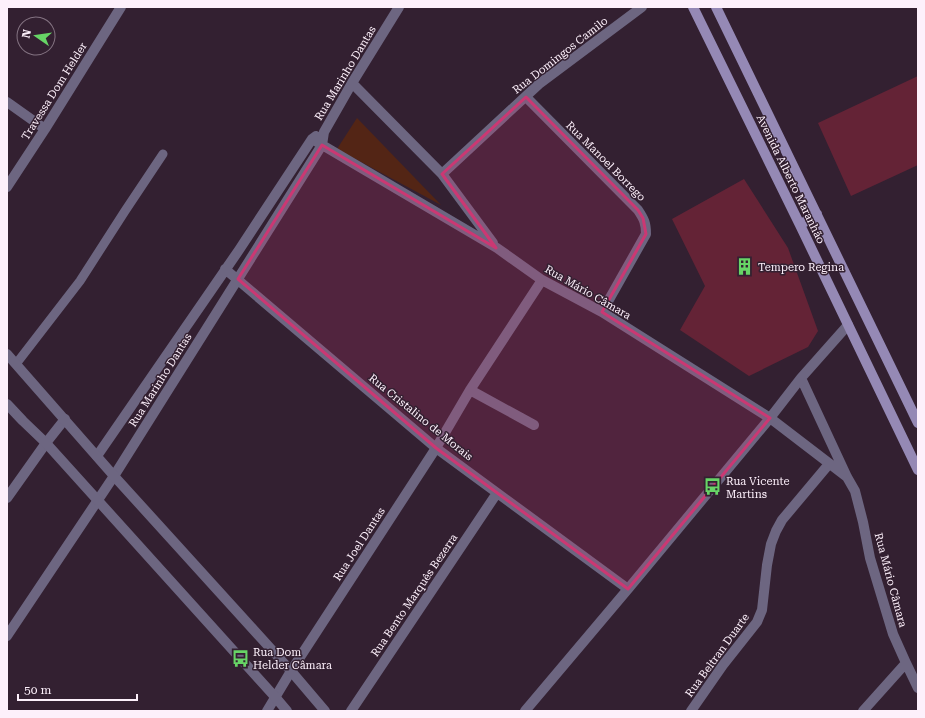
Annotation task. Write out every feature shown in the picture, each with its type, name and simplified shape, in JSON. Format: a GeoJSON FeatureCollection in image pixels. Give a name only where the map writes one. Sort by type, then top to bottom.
{"type":"FeatureCollection","features":[{"type":"Feature","properties":{"kind":"main road","name":"Avenida Alberto Maranhão"},"geometry":{"type":"LineString","coordinates":[[693,7],[918,470]]}},
{"type":"Feature","properties":{"kind":"main road","name":"Avenida Alberto Maranhão"},"geometry":{"type":"LineString","coordinates":[[716,7],[918,423]]}},
{"type":"Feature","properties":{"kind":"main road"},"geometry":{"type":"LineString","coordinates":[[800,225],[817,214]]}},
{"type":"Feature","properties":{"kind":"street","name":"Travessa Dom Helder"},"geometry":{"type":"LineString","coordinates":[[7,187],[121,7]]}},
{"type":"Feature","properties":{"kind":"street","name":"Rua Domingos Camilo"},"geometry":{"type":"LineString","coordinates":[[442,174],[539,84],[642,7]]}},
{"type":"Feature","properties":{"kind":"street","name":"Rua Marinho Dantas"},"geometry":{"type":"LineString","coordinates":[[7,636],[114,476],[322,145],[324,132],[396,8]]}},
{"type":"Feature","properties":{"kind":"street"},"geometry":{"type":"LineString","coordinates":[[352,83],[442,174],[497,248]]}},
{"type":"Feature","properties":{"kind":"street","name":"Rua Manoel Borrego"},"geometry":{"type":"LineString","coordinates":[[526,97],[638,210],[644,218],[646,234],[602,312]]}},
{"type":"Feature","properties":{"kind":"street"},"geometry":{"type":"LineString","coordinates":[[7,102],[44,130]]}},
{"type":"Feature","properties":{"kind":"street","name":"Rua Marinho Dantas"},"geometry":{"type":"LineString","coordinates":[[97,456],[312,139],[324,132]]}},
{"type":"Feature","properties":{"kind":"street","name":"Rua Mário Câmara"},"geometry":{"type":"LineString","coordinates":[[312,139],[497,248],[542,280],[602,312],[770,418],[847,477]]}},
{"type":"Feature","properties":{"kind":"street","name":"Rua Cristalino de Morais"},"geometry":{"type":"LineString","coordinates":[[225,269],[436,448],[628,589]]}},
{"type":"Feature","properties":{"kind":"street","name":"Rua Joel Dantas"},"geometry":{"type":"LineString","coordinates":[[267,711],[291,671],[436,448],[470,390],[542,280]]}},
{"type":"Feature","properties":{"kind":"street"},"geometry":{"type":"LineString","coordinates":[[525,711],[770,418],[801,378],[848,325]]}},
{"type":"Feature","properties":{"kind":"street"},"geometry":{"type":"LineString","coordinates":[[7,354],[114,476],[291,671],[325,711]]}},
{"type":"Feature","properties":{"kind":"street","name":"Rua Mário Câmara"},"geometry":{"type":"LineString","coordinates":[[801,378],[855,491],[870,558],[893,634],[918,688]]}},
{"type":"Feature","properties":{"kind":"street"},"geometry":{"type":"LineString","coordinates":[[470,390],[534,425]]}},
{"type":"Feature","properties":{"kind":"street"},"geometry":{"type":"LineString","coordinates":[[7,404],[46,443],[98,500],[287,711]]}},
{"type":"Feature","properties":{"kind":"street"},"geometry":{"type":"LineString","coordinates":[[7,498],[65,419]]}},
{"type":"Feature","properties":{"kind":"street","name":"Rua Beltran Duarte"},"geometry":{"type":"LineString","coordinates":[[691,711],[723,665],[757,622],[762,610],[767,565],[771,544],[776,531],[782,520],[829,464]]}},
{"type":"Feature","properties":{"kind":"street","name":"Rua Bento Marquês Bezerra"},"geometry":{"type":"LineString","coordinates":[[351,711],[497,492]]}},
{"type":"Feature","properties":{"kind":"street"},"geometry":{"type":"LineString","coordinates":[[863,711],[906,663]]}},
{"type":"Feature","properties":{"kind":"lane"},"geometry":{"type":"LineString","coordinates":[[16,364],[80,282],[163,154]]}},
{"type":"Feature","properties":{"kind":"highlighted area"},"geometry":{"type":"Polygon","coordinates":[[[526,97],[638,210],[643,218],[646,234],[602,312],[770,418],[628,589],[436,448],[238,279],[322,145],[496,248],[442,174],[526,97]]]}},
{"type":"Feature","properties":{"kind":"shaded area"},"geometry":{"type":"Polygon","coordinates":[[[357,118],[441,205],[337,149],[357,118]]]}},
{"type":"Feature","properties":{"kind":"building"},"geometry":{"type":"Polygon","coordinates":[[[918,76],[918,165],[851,196],[818,123],[918,76]]]}},
{"type":"Feature","properties":{"kind":"building","name":"Tempero Regina"},"geometry":{"type":"Polygon","coordinates":[[[744,179],[788,248],[818,331],[808,347],[749,376],[680,330],[705,286],[672,219],[744,179]]]}},
{"type":"Feature","properties":{"kind":"place","name":"Tempero Regina"},"geometry":{"type":"Point","coordinates":[745,267]}},
{"type":"Feature","properties":{"kind":"place","name":"Rua Vicente Martins"},"geometry":{"type":"Point","coordinates":[713,487]}},
{"type":"Feature","properties":{"kind":"place","name":"Rua Dom Helder Câmara"},"geometry":{"type":"Point","coordinates":[240,658]}}]}
